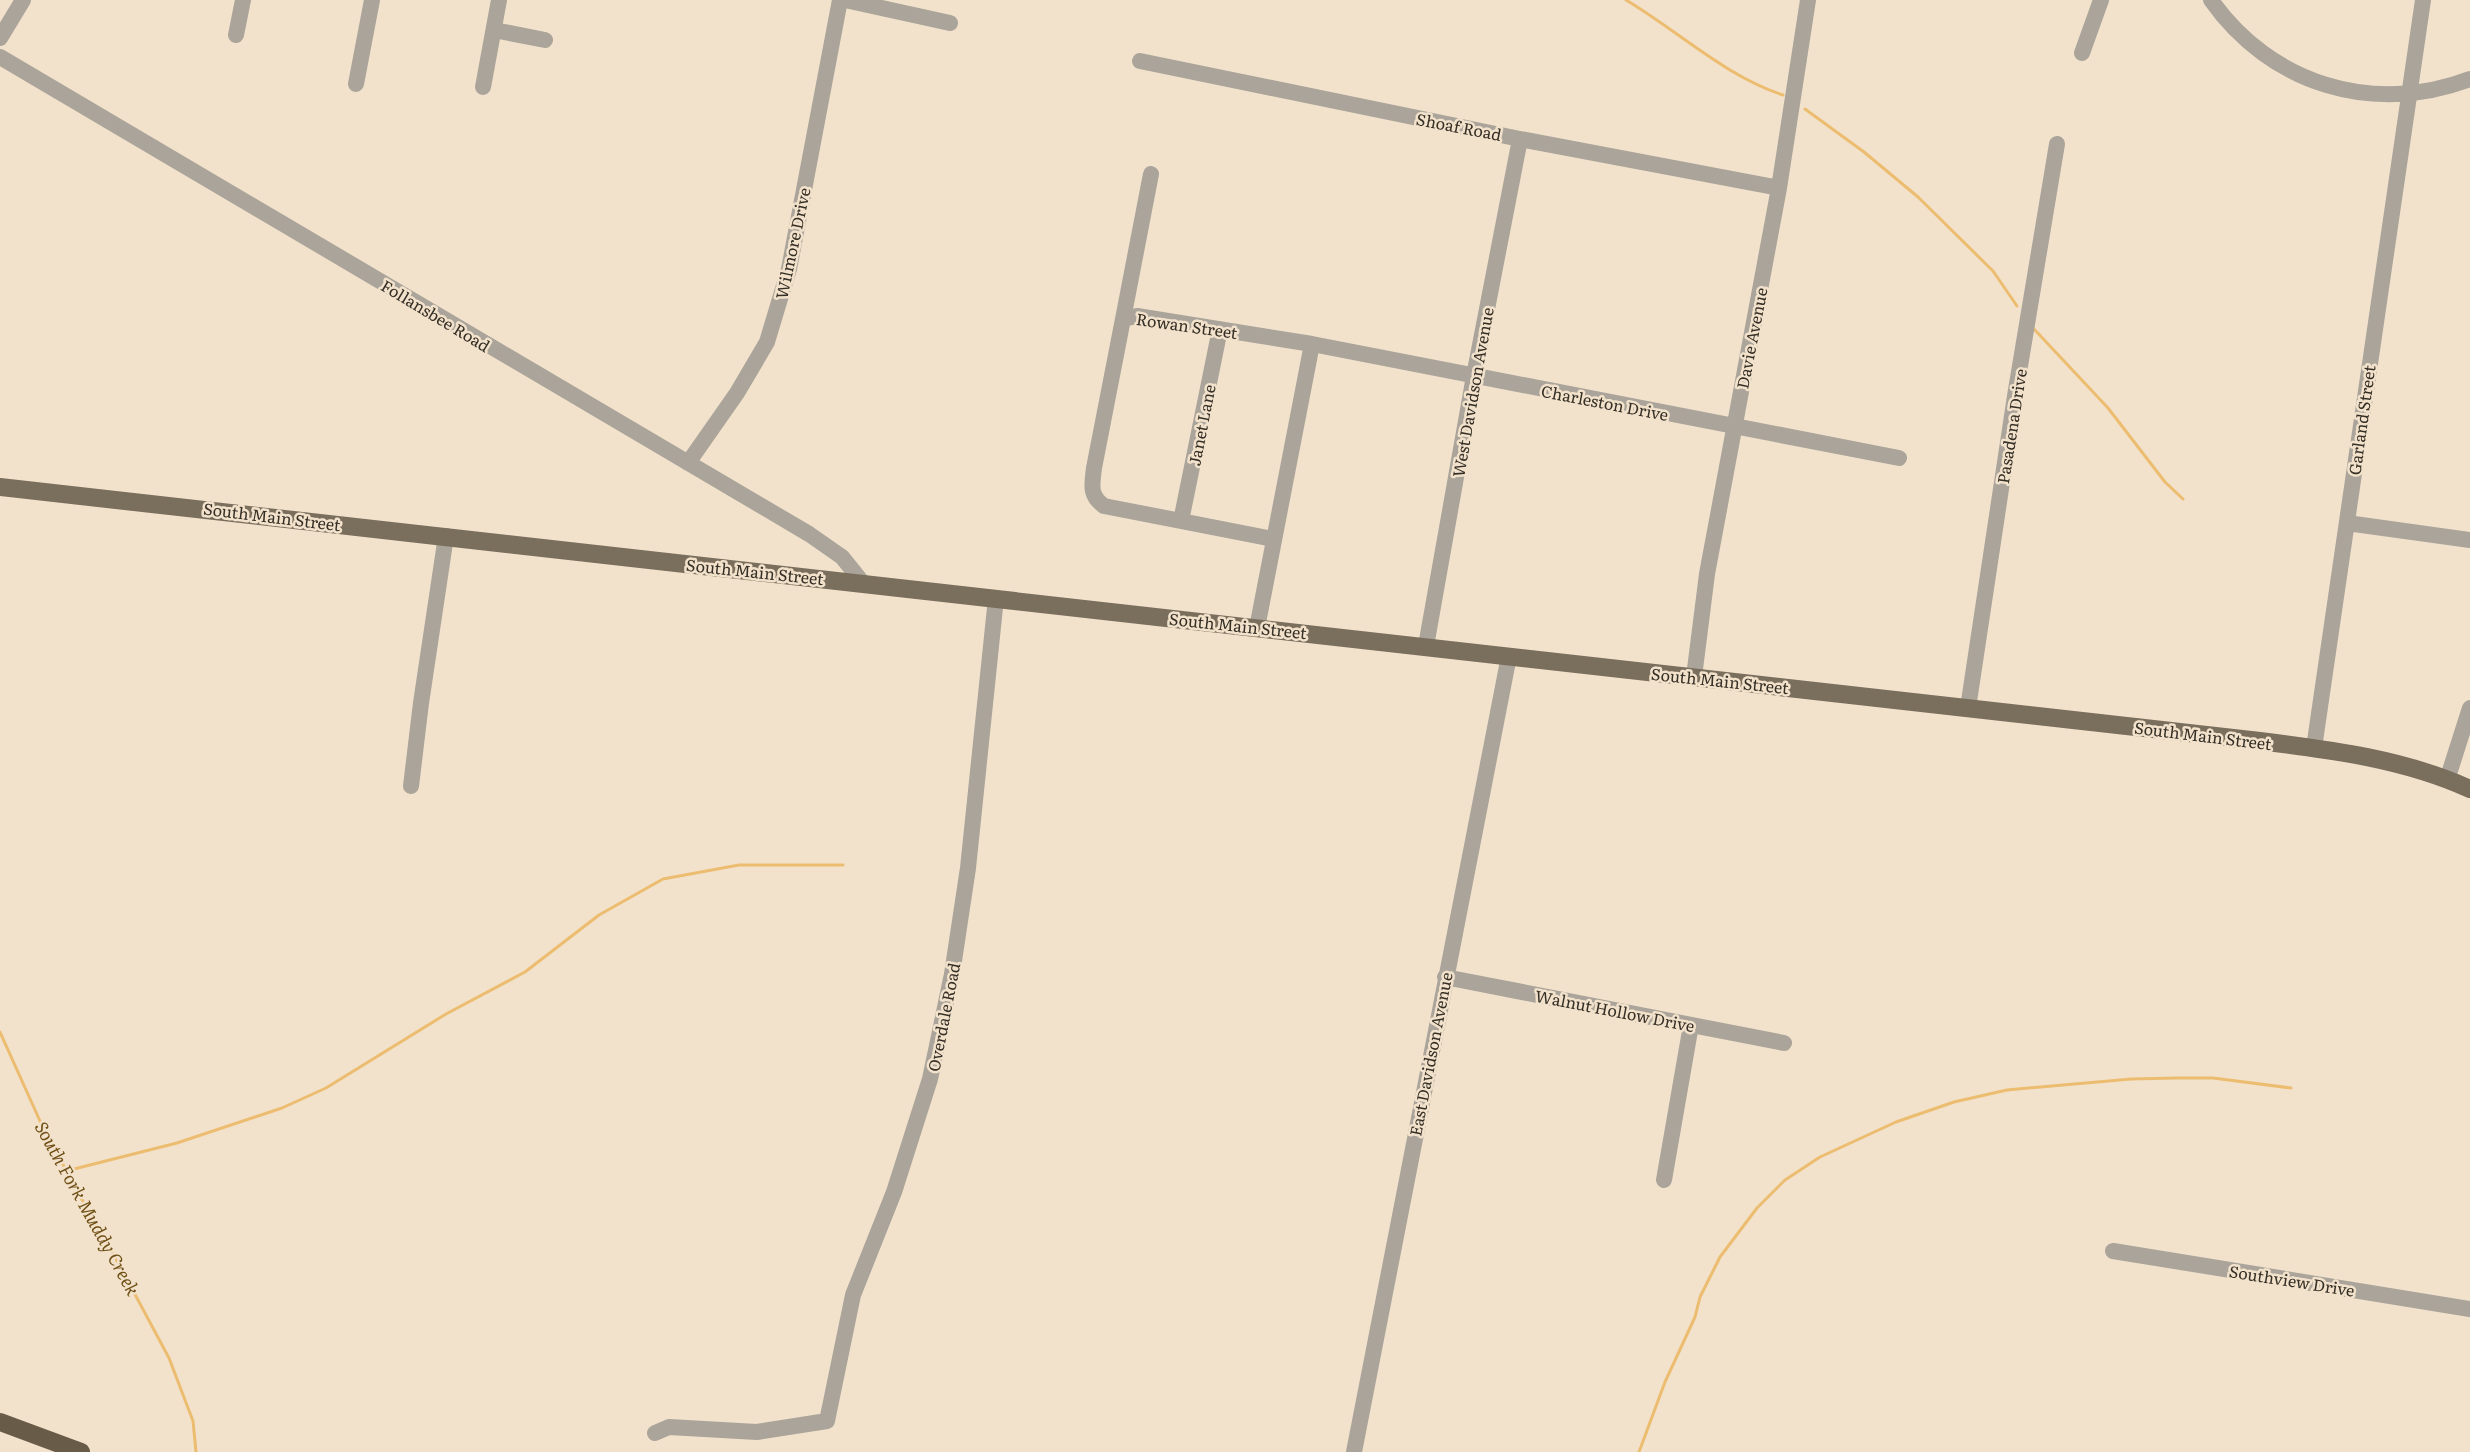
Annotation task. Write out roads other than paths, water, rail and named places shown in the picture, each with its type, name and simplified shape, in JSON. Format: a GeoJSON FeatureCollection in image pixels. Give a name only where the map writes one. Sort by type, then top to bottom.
{"type":"FeatureCollection","features":[{"type":"Feature","properties":{"kind":"highway"},"geometry":{"type":"LineString","coordinates":[[0,1422],[81,1452]]}},
{"type":"Feature","properties":{"kind":"main road","name":"South Main Street"},"geometry":{"type":"LineString","coordinates":[[0,487],[1426,646],[2314,748],[2375,758],[2470,789]]}},
{"type":"Feature","properties":{"kind":"street"},"geometry":{"type":"LineString","coordinates":[[0,38],[23,0]]}},
{"type":"Feature","properties":{"kind":"street"},"geometry":{"type":"LineString","coordinates":[[236,35],[243,0]]}},
{"type":"Feature","properties":{"kind":"street"},"geometry":{"type":"LineString","coordinates":[[356,84],[372,0]]}},
{"type":"Feature","properties":{"kind":"street"},"geometry":{"type":"LineString","coordinates":[[483,87],[499,0]]}},
{"type":"Feature","properties":{"kind":"street","name":"Wilmore Drive"},"geometry":{"type":"LineString","coordinates":[[688,463],[737,393],[767,342],[789,269],[840,0]]}},
{"type":"Feature","properties":{"kind":"street"},"geometry":{"type":"LineString","coordinates":[[845,0],[950,23]]}},
{"type":"Feature","properties":{"kind":"street","name":"Davie Avenue"},"geometry":{"type":"LineString","coordinates":[[1694,677],[1707,574],[1779,188],[1808,0]]}},
{"type":"Feature","properties":{"kind":"street"},"geometry":{"type":"LineString","coordinates":[[2082,53],[2101,0]]}},
{"type":"Feature","properties":{"kind":"street"},"geometry":{"type":"LineString","coordinates":[[2211,0],[2243,39],[2294,73],[2342,89],[2387,96],[2470,79]]}},
{"type":"Feature","properties":{"kind":"street","name":"Garland Street"},"geometry":{"type":"LineString","coordinates":[[2314,748],[2423,0]]}},
{"type":"Feature","properties":{"kind":"street"},"geometry":{"type":"LineString","coordinates":[[494,30],[545,40]]}},
{"type":"Feature","properties":{"kind":"street","name":"Follansbee Road"},"geometry":{"type":"LineString","coordinates":[[0,57],[831,548],[852,566],[863,583]]}},
{"type":"Feature","properties":{"kind":"street","name":"Shoaf Road"},"geometry":{"type":"LineString","coordinates":[[1140,62],[1520,139],[1779,188]]}},
{"type":"Feature","properties":{"kind":"street","name":"West Davidson Avenue"},"geometry":{"type":"LineString","coordinates":[[1426,646],[1474,376],[1520,139]]}},
{"type":"Feature","properties":{"kind":"street","name":"Pasadena Drive"},"geometry":{"type":"LineString","coordinates":[[1968,708],[2015,396],[2057,144]]}},
{"type":"Feature","properties":{"kind":"street"},"geometry":{"type":"LineString","coordinates":[[1124,319],[1151,174]]}},
{"type":"Feature","properties":{"kind":"street","name":"Rowan Street"},"geometry":{"type":"LineString","coordinates":[[1273,539],[1104,506],[1095,499],[1092,491],[1124,319],[1137,316],[1312,344]]}},
{"type":"Feature","properties":{"kind":"street","name":"Janet Lane"},"geometry":{"type":"LineString","coordinates":[[1181,521],[1220,329]]}},
{"type":"Feature","properties":{"kind":"street"},"geometry":{"type":"LineString","coordinates":[[1257,628],[1312,344]]}},
{"type":"Feature","properties":{"kind":"street","name":"Charleston Drive"},"geometry":{"type":"LineString","coordinates":[[1312,344],[1899,458]]}},
{"type":"Feature","properties":{"kind":"street"},"geometry":{"type":"LineString","coordinates":[[2347,523],[2470,540]]}},
{"type":"Feature","properties":{"kind":"street"},"geometry":{"type":"LineString","coordinates":[[411,786],[420,703],[446,536]]}},
{"type":"Feature","properties":{"kind":"street","name":"Overdale Road"},"geometry":{"type":"LineString","coordinates":[[655,1433],[669,1427],[757,1432],[827,1421],[853,1295],[894,1192],[930,1079],[952,974],[968,868],[996,598]]}},
{"type":"Feature","properties":{"kind":"street","name":"East Davidson Avenue"},"geometry":{"type":"LineString","coordinates":[[1354,1452],[1509,656]]}},
{"type":"Feature","properties":{"kind":"street"},"geometry":{"type":"LineString","coordinates":[[2447,780],[2470,708]]}},
{"type":"Feature","properties":{"kind":"street","name":"Walnut Hollow Drive"},"geometry":{"type":"LineString","coordinates":[[1445,977],[1784,1043]]}},
{"type":"Feature","properties":{"kind":"street"},"geometry":{"type":"LineString","coordinates":[[1664,1180],[1691,1025]]}},
{"type":"Feature","properties":{"kind":"street","name":"Southview Drive"},"geometry":{"type":"LineString","coordinates":[[2113,1251],[2470,1309]]}},
{"type":"Feature","properties":{"kind":"waterway"},"geometry":{"type":"LineString","coordinates":[[1626,0],[1722,65],[1762,87],[1783,95]]}},
{"type":"Feature","properties":{"kind":"waterway"},"geometry":{"type":"LineString","coordinates":[[1805,109],[1864,152],[1918,197],[1993,271],[2017,306]]}},
{"type":"Feature","properties":{"kind":"waterway"},"geometry":{"type":"LineString","coordinates":[[2034,329],[2108,408],[2165,482],[2183,499]]}},
{"type":"Feature","properties":{"kind":"waterway"},"geometry":{"type":"LineString","coordinates":[[70,1170],[177,1143],[282,1108],[326,1088],[446,1014],[525,972],[599,915],[663,879],[739,865],[843,865]]}},
{"type":"Feature","properties":{"kind":"waterway","name":"South Fork Muddy Creek"},"geometry":{"type":"LineString","coordinates":[[0,1032],[49,1141],[65,1168],[70,1170]]}},
{"type":"Feature","properties":{"kind":"waterway"},"geometry":{"type":"LineString","coordinates":[[1639,1452],[1665,1382],[1695,1317],[1700,1297],[1720,1257],[1757,1208],[1785,1180],[1820,1157],[1896,1122],[1954,1102],[2007,1090],[2131,1079],[2176,1078],[2213,1078],[2291,1088]]}},
{"type":"Feature","properties":{"kind":"waterway","name":"South Fork Muddy Creek"},"geometry":{"type":"LineString","coordinates":[[70,1170],[68,1177],[99,1227],[169,1358],[193,1421],[196,1452]]}}]}
